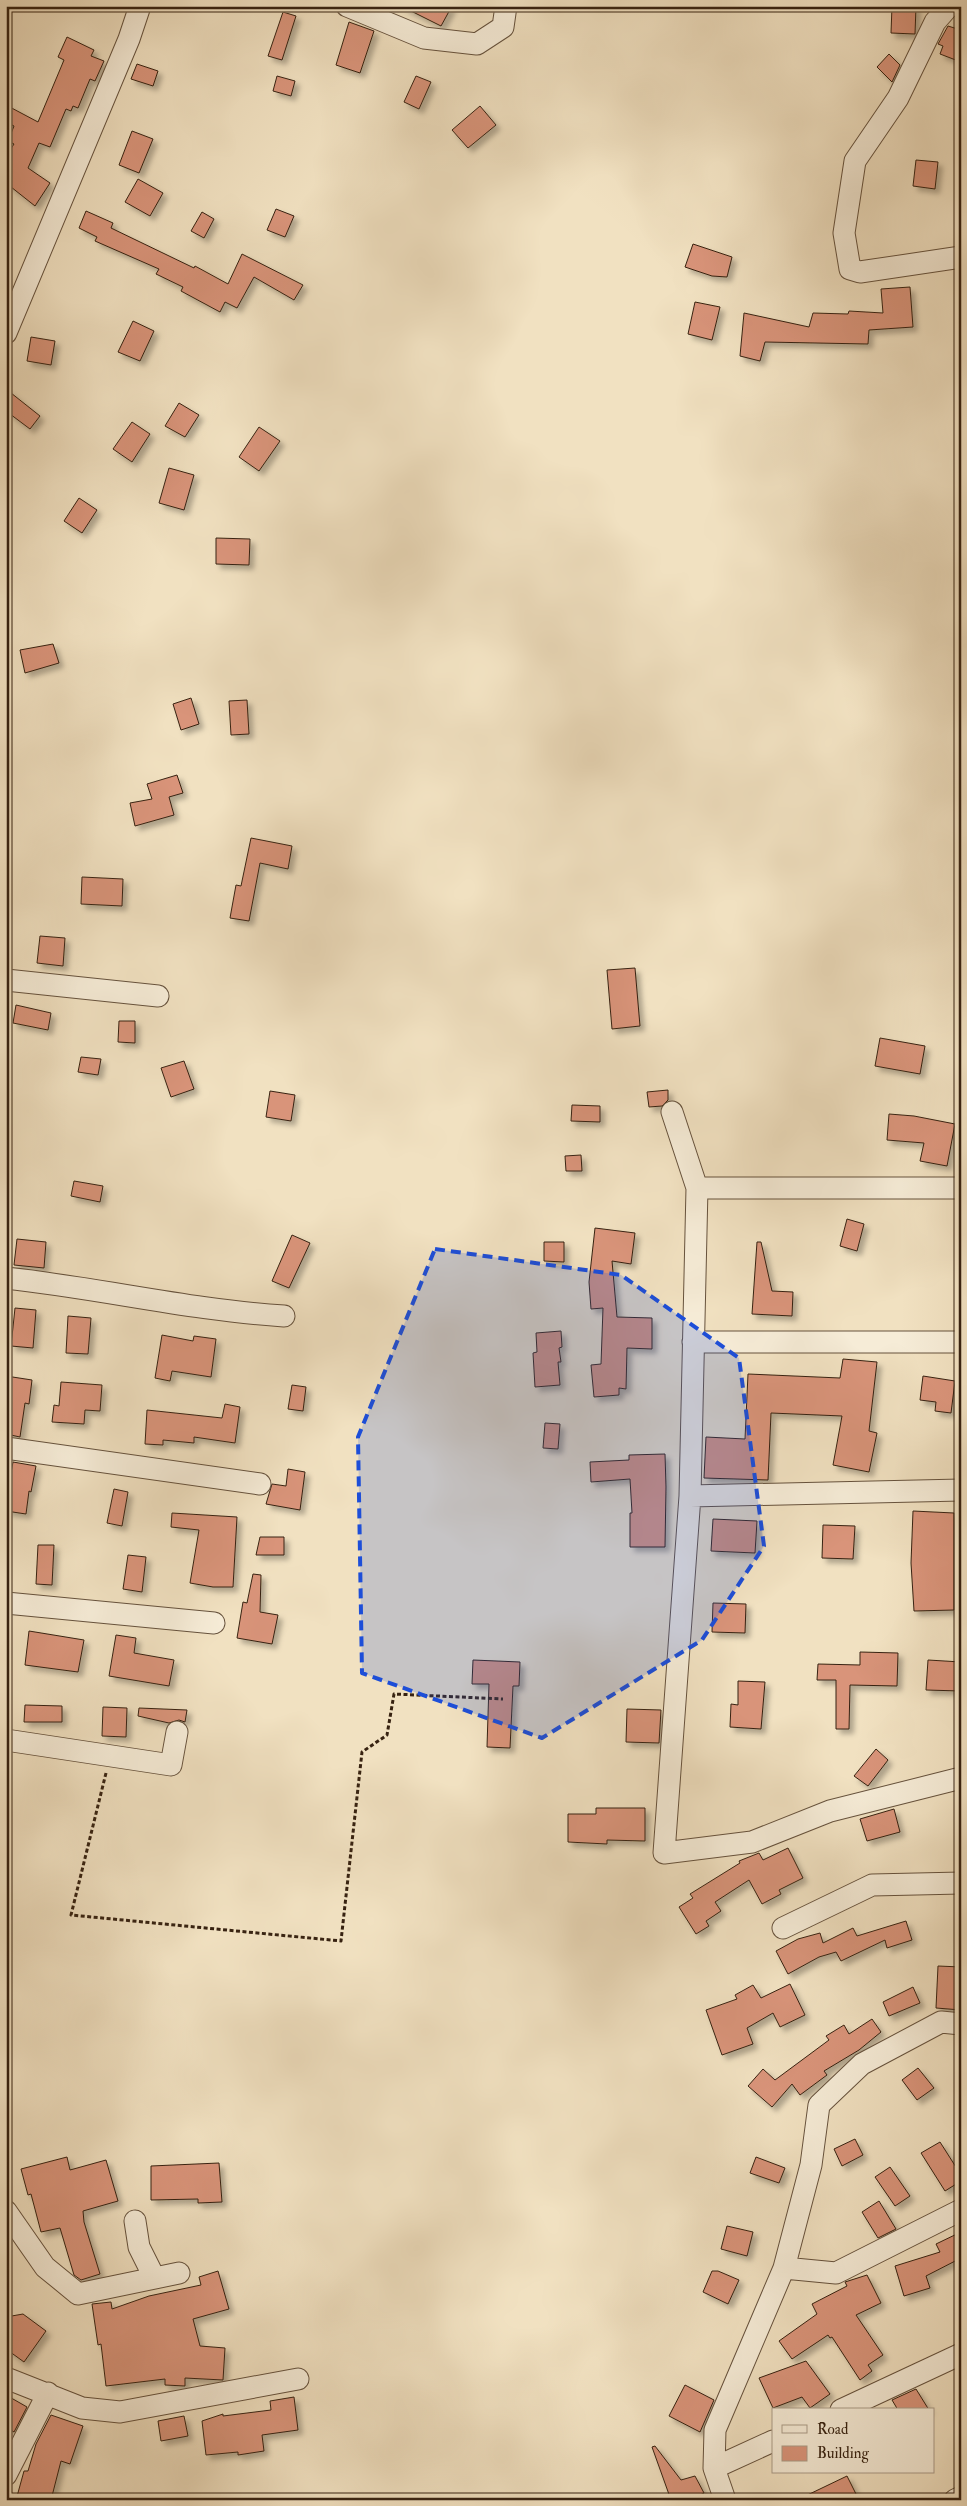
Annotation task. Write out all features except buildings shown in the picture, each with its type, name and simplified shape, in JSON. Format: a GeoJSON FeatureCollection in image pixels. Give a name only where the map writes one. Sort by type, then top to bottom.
{"type":"FeatureCollection","features":[{"type":"Feature","properties":{"kind":"street"},"geometry":{"type":"LineString","coordinates":[[6,332],[125,48],[140,6]]}},
{"type":"Feature","properties":{"kind":"street"},"geometry":{"type":"LineString","coordinates":[[347,6],[424,38],[477,44],[503,27],[506,6]]}},
{"type":"Feature","properties":{"kind":"street"},"geometry":{"type":"LineString","coordinates":[[949,6],[935,22],[898,98],[855,161],[844,234],[850,269],[860,272],[961,257]]}},
{"type":"Feature","properties":{"kind":"street"},"geometry":{"type":"LineString","coordinates":[[6,980],[158,996]]}},
{"type":"Feature","properties":{"kind":"street"},"geometry":{"type":"LineString","coordinates":[[672,1112],[697,1188],[690,1496],[664,1853],[752,1842],[830,1812],[961,1778]]}},
{"type":"Feature","properties":{"kind":"street"},"geometry":{"type":"LineString","coordinates":[[697,1188],[961,1188]]}},
{"type":"Feature","properties":{"kind":"street"},"geometry":{"type":"LineString","coordinates":[[6,1278],[58,1283],[246,1314],[284,1316]]}},
{"type":"Feature","properties":{"kind":"street"},"geometry":{"type":"LineString","coordinates":[[693,1342],[961,1342]]}},
{"type":"Feature","properties":{"kind":"street"},"geometry":{"type":"LineString","coordinates":[[6,1448],[260,1484]]}},
{"type":"Feature","properties":{"kind":"street"},"geometry":{"type":"LineString","coordinates":[[690,1496],[961,1490]]}},
{"type":"Feature","properties":{"kind":"street"},"geometry":{"type":"LineString","coordinates":[[6,1603],[214,1623]]}},
{"type":"Feature","properties":{"kind":"street"},"geometry":{"type":"LineString","coordinates":[[6,1740],[171,1765],[177,1732]]}},
{"type":"Feature","properties":{"kind":"street"},"geometry":{"type":"LineString","coordinates":[[783,1928],[872,1885],[961,1883]]}},
{"type":"Feature","properties":{"kind":"street"},"geometry":{"type":"LineString","coordinates":[[725,2500],[714,2468],[715,2430],[784,2268],[811,2166],[819,2105],[862,2064],[941,2022],[961,2024]]}},
{"type":"Feature","properties":{"kind":"street"},"geometry":{"type":"LineString","coordinates":[[784,2268],[836,2273],[961,2210]]}},
{"type":"Feature","properties":{"kind":"street"},"geometry":{"type":"LineString","coordinates":[[6,2211],[45,2267],[78,2294],[179,2272]]}},
{"type":"Feature","properties":{"kind":"street"},"geometry":{"type":"LineString","coordinates":[[135,2221],[139,2247],[154,2277]]}},
{"type":"Feature","properties":{"kind":"street"},"geometry":{"type":"LineString","coordinates":[[845,2408],[961,2354]]}},
{"type":"Feature","properties":{"kind":"street"},"geometry":{"type":"LineString","coordinates":[[6,2378],[82,2408],[120,2412],[298,2379]]}},
{"type":"Feature","properties":{"kind":"street"},"geometry":{"type":"LineString","coordinates":[[6,2475],[48,2393]]}},
{"type":"Feature","properties":{"kind":"street"},"geometry":{"type":"LineString","coordinates":[[714,2468],[772,2441]]}},
{"type":"Feature","properties":{"kind":"street"},"geometry":{"type":"LineString","coordinates":[[955,2500],[961,2497]]}},
{"type":"Feature","properties":{"kind":"path"},"geometry":{"type":"LineString","coordinates":[[110,1756],[71,1915],[340,1941],[362,1752],[387,1735],[394,1694],[503,1699]]}},
{"type":"Feature","properties":{"kind":"highlighted area"},"geometry":{"type":"Polygon","coordinates":[[[435,1249],[621,1275],[739,1358],[764,1546],[702,1640],[542,1738],[362,1673],[358,1437],[435,1249]]]}}]}
